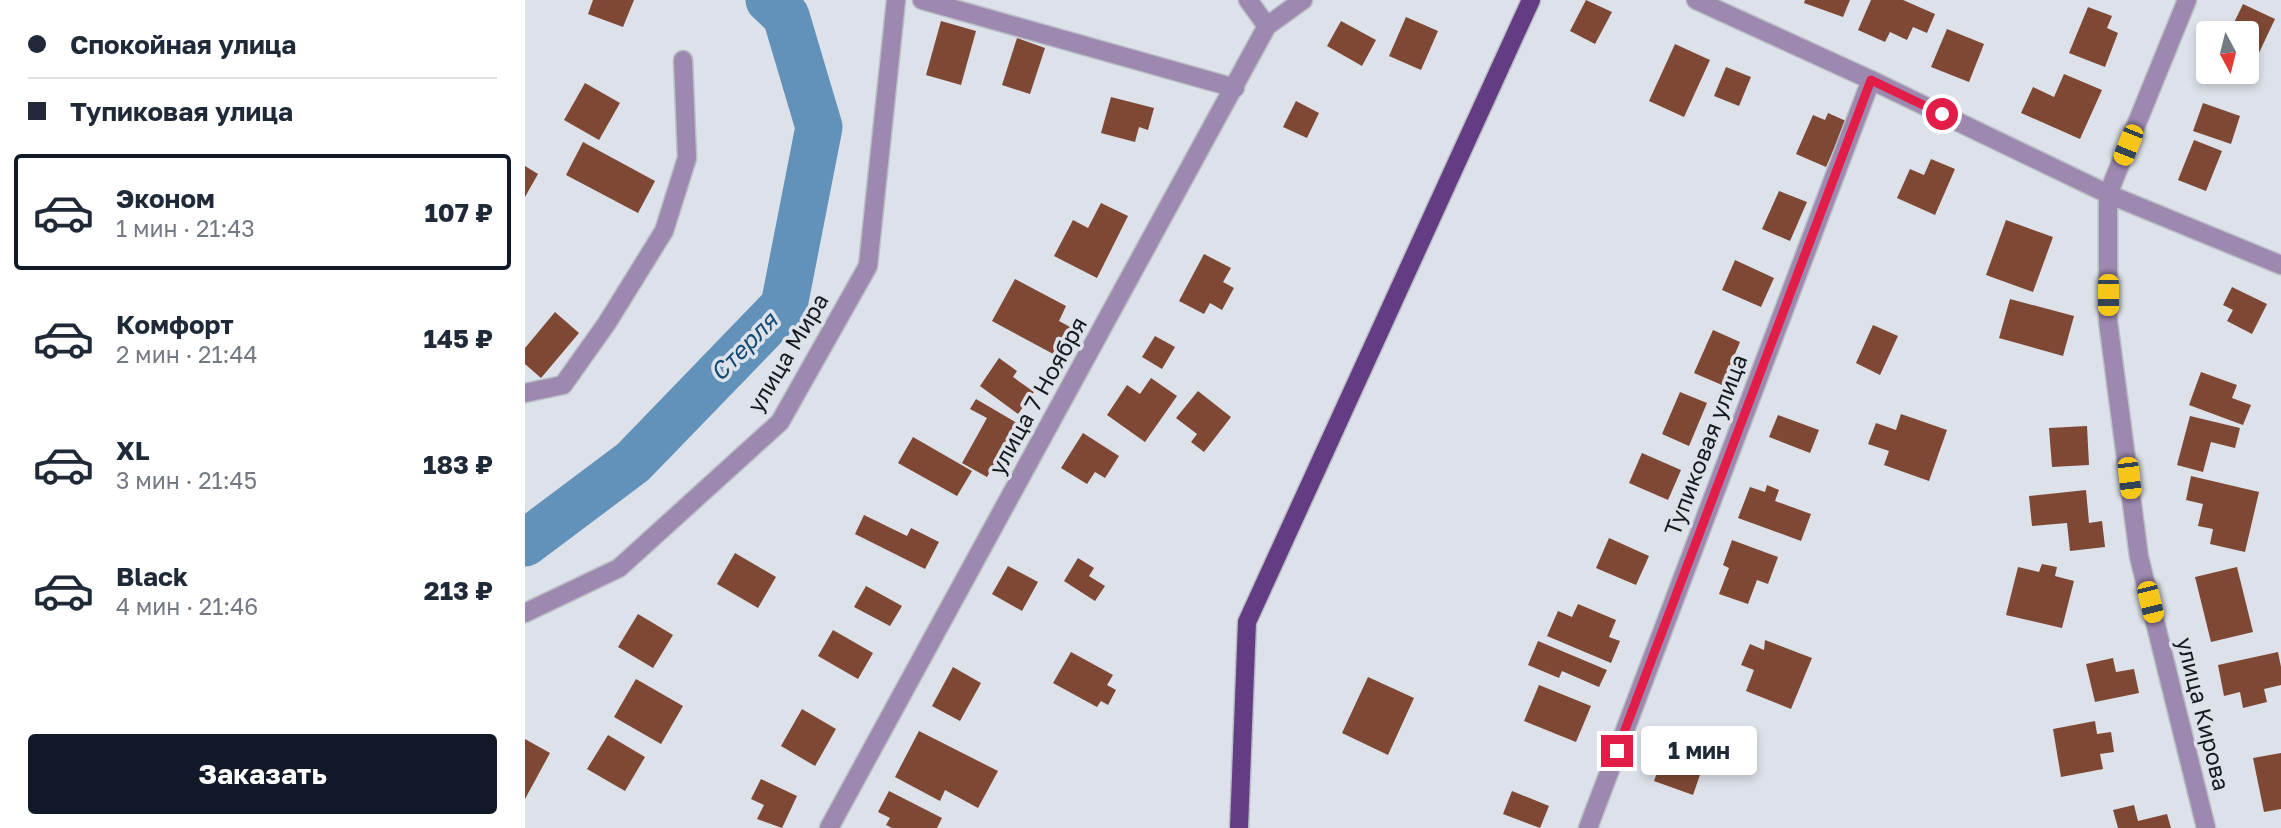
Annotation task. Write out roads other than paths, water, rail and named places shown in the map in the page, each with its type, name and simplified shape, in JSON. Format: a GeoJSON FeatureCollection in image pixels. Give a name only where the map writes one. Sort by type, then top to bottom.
{"type":"FeatureCollection","features":[{"type":"Feature","properties":{"kind":"main road"},"geometry":{"type":"LineString","coordinates":[[1239,828],[1247,622],[1531,0]]}},
{"type":"Feature","properties":{"kind":"street","name":"улица Мира"},"geometry":{"type":"LineString","coordinates":[[525,613],[619,568],[780,422],[868,267],[896,0]]}},
{"type":"Feature","properties":{"kind":"street"},"geometry":{"type":"LineString","coordinates":[[922,0],[1235,88]]}},
{"type":"Feature","properties":{"kind":"street"},"geometry":{"type":"LineString","coordinates":[[1248,0],[1267,26]]}},
{"type":"Feature","properties":{"kind":"street","name":"улица 7 Ноября"},"geometry":{"type":"LineString","coordinates":[[828,828],[1267,26],[1303,0]]}},
{"type":"Feature","properties":{"kind":"street"},"geometry":{"type":"LineString","coordinates":[[1696,0],[1871,80],[2108,194],[2281,265]]}},
{"type":"Feature","properties":{"kind":"street","name":"улица Кирова"},"geometry":{"type":"LineString","coordinates":[[2187,0],[2108,194],[2108,321],[2139,557],[2206,828]]}},
{"type":"Feature","properties":{"kind":"street"},"geometry":{"type":"LineString","coordinates":[[525,393],[563,385],[607,323],[664,231],[687,158],[683,60]]}},
{"type":"Feature","properties":{"kind":"street","name":"Тупиковая улица"},"geometry":{"type":"LineString","coordinates":[[1588,828],[1871,80]]}},
{"type":"Feature","properties":{"kind":"waterway","name":"Стерля"},"geometry":{"type":"LineString","coordinates":[[525,543],[633,462],[784,306],[819,127],[786,16],[769,0]]}}]}
